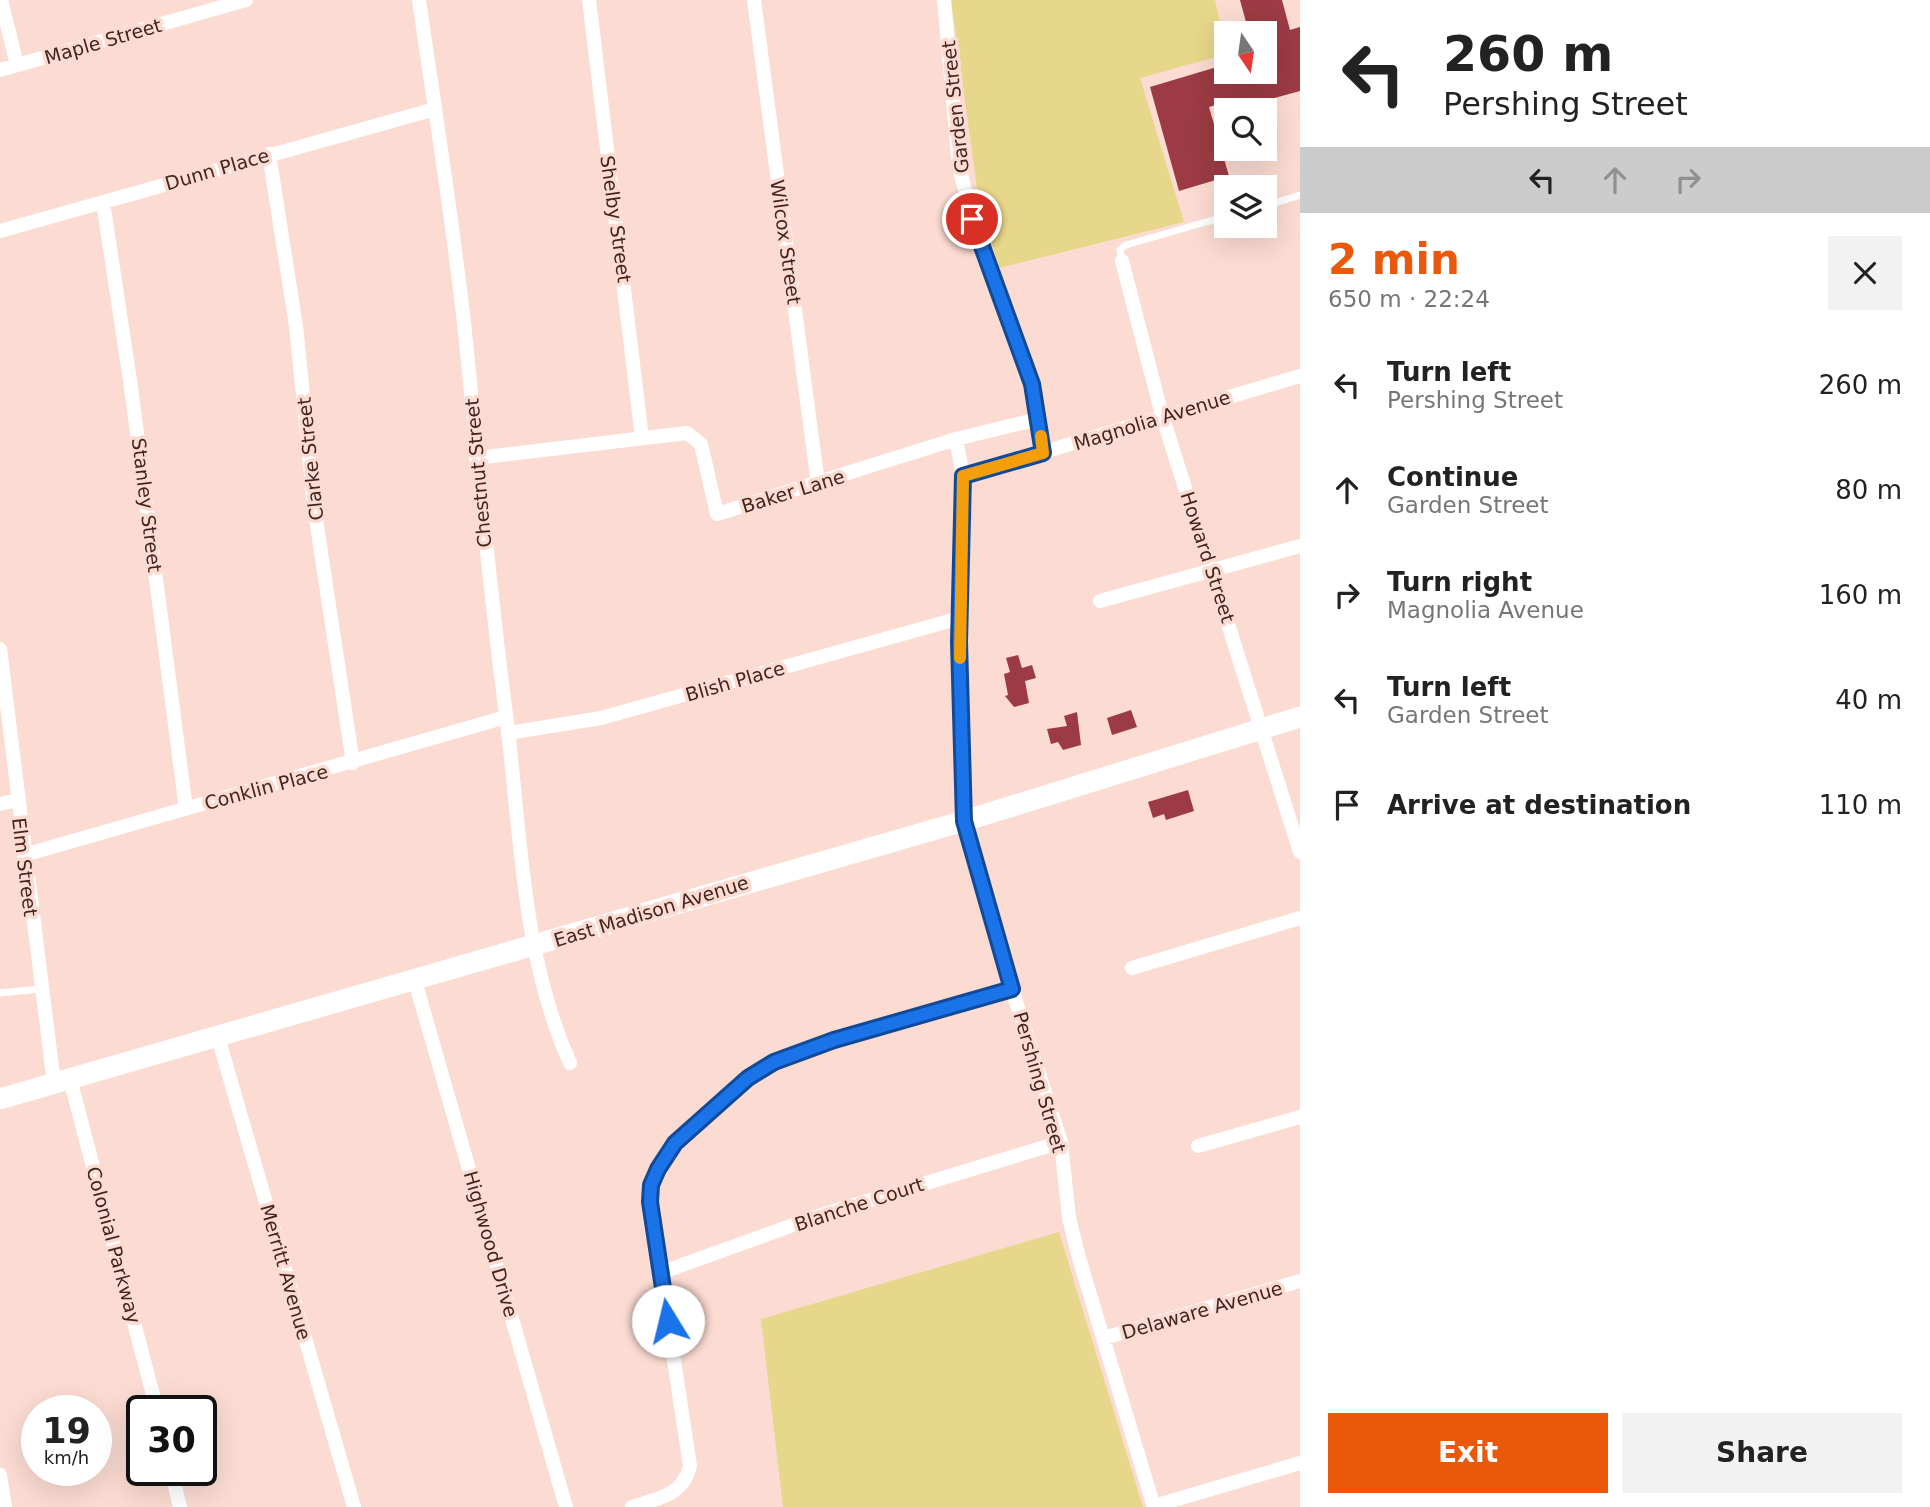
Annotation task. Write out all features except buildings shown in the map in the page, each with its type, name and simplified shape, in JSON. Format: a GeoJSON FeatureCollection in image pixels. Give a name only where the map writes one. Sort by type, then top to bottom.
{"type":"FeatureCollection","features":[{"type":"Feature","properties":{"kind":"main road","name":"East Madison Avenue"},"geometry":{"type":"LineString","coordinates":[[0,1099],[964,821],[1300,717]]}},
{"type":"Feature","properties":{"kind":"street"},"geometry":{"type":"LineString","coordinates":[[1,0],[17,65]]}},
{"type":"Feature","properties":{"kind":"street","name":"Maple Street"},"geometry":{"type":"LineString","coordinates":[[0,70],[246,0]]}},
{"type":"Feature","properties":{"kind":"street","name":"Chestnut Street"},"geometry":{"type":"LineString","coordinates":[[419,0],[463,318],[486,568],[534,946],[540,982],[554,1027],[570,1063]]}},
{"type":"Feature","properties":{"kind":"street","name":"Shelby Street"},"geometry":{"type":"LineString","coordinates":[[589,0],[642,438]]}},
{"type":"Feature","properties":{"kind":"street","name":"Wilcox Street"},"geometry":{"type":"LineString","coordinates":[[754,0],[818,484]]}},
{"type":"Feature","properties":{"kind":"street","name":"Garden Street"},"geometry":{"type":"LineString","coordinates":[[944,0],[959,167],[979,244],[1032,384],[1043,453]]}},
{"type":"Feature","properties":{"kind":"street","name":"Dunn Place"},"geometry":{"type":"LineString","coordinates":[[0,231],[435,109]]}},
{"type":"Feature","properties":{"kind":"street","name":"Clarke Street"},"geometry":{"type":"LineString","coordinates":[[269,154],[296,326],[314,506],[353,763]]}},
{"type":"Feature","properties":{"kind":"street","name":"Stanley Street"},"geometry":{"type":"LineString","coordinates":[[103,202],[131,387],[186,808]]}},
{"type":"Feature","properties":{"kind":"street","name":"Howard Street"},"geometry":{"type":"LineString","coordinates":[[1122,261],[1162,415],[1300,852]]}},
{"type":"Feature","properties":{"kind":"street","name":"Magnolia Avenue"},"geometry":{"type":"LineString","coordinates":[[963,476],[1300,376]]}},
{"type":"Feature","properties":{"kind":"street","name":"Baker Lane"},"geometry":{"type":"LineString","coordinates":[[476,458],[678,433],[695,437],[701,444],[717,514],[956,439],[1038,419]]}},
{"type":"Feature","properties":{"kind":"street"},"geometry":{"type":"LineString","coordinates":[[956,439],[963,476],[960,618],[964,821]]}},
{"type":"Feature","properties":{"kind":"street"},"geometry":{"type":"LineString","coordinates":[[1100,601],[1300,546]]}},
{"type":"Feature","properties":{"kind":"street","name":"Blish Place"},"geometry":{"type":"LineString","coordinates":[[508,733],[601,718],[960,618]]}},
{"type":"Feature","properties":{"kind":"street","name":"Elm Street"},"geometry":{"type":"LineString","coordinates":[[0,649],[40,989],[62,1081]]}},
{"type":"Feature","properties":{"kind":"street","name":"Conklin Place"},"geometry":{"type":"LineString","coordinates":[[24,855],[506,718]]}},
{"type":"Feature","properties":{"kind":"street"},"geometry":{"type":"LineString","coordinates":[[0,804],[17,800]]}},
{"type":"Feature","properties":{"kind":"street","name":"Pershing Street"},"geometry":{"type":"LineString","coordinates":[[964,821],[1012,989],[1061,1142],[1069,1218],[1154,1507]]}},
{"type":"Feature","properties":{"kind":"street"},"geometry":{"type":"LineString","coordinates":[[1132,968],[1300,918]]}},
{"type":"Feature","properties":{"kind":"street","name":"Highwood Drive"},"geometry":{"type":"LineString","coordinates":[[415,981],[566,1507]]}},
{"type":"Feature","properties":{"kind":"street"},"geometry":{"type":"LineString","coordinates":[[632,1507],[674,1494],[687,1481],[690,1466],[650,1202],[651,1185],[675,1143],[748,1078],[801,1051],[1012,989]]}},
{"type":"Feature","properties":{"kind":"street","name":"Merritt Avenue"},"geometry":{"type":"LineString","coordinates":[[218,1037],[354,1507]]}},
{"type":"Feature","properties":{"kind":"street","name":"Colonial Parkway"},"geometry":{"type":"LineString","coordinates":[[62,1081],[153,1395]]}},
{"type":"Feature","properties":{"kind":"street"},"geometry":{"type":"LineString","coordinates":[[1198,1146],[1300,1117]]}},
{"type":"Feature","properties":{"kind":"street","name":"Blanche Court"},"geometry":{"type":"LineString","coordinates":[[660,1273],[818,1216],[1061,1142]]}},
{"type":"Feature","properties":{"kind":"street","name":"Delaware Avenue"},"geometry":{"type":"LineString","coordinates":[[1104,1338],[1300,1281]]}},
{"type":"Feature","properties":{"kind":"street"},"geometry":{"type":"LineString","coordinates":[[1154,1507],[1300,1463]]}},
{"type":"Feature","properties":{"kind":"street"},"geometry":{"type":"LineString","coordinates":[[0,1475],[5,1507]]}},
{"type":"Feature","properties":{"kind":"street"},"geometry":{"type":"LineString","coordinates":[[175,1486],[180,1507]]}},
{"type":"Feature","properties":{"kind":"lane"},"geometry":{"type":"LineString","coordinates":[[1277,202],[1300,195]]}},
{"type":"Feature","properties":{"kind":"lane"},"geometry":{"type":"LineString","coordinates":[[1122,261],[1120,250],[1126,245],[1214,220]]}},
{"type":"Feature","properties":{"kind":"lane"},"geometry":{"type":"LineString","coordinates":[[0,993],[40,989]]}},
{"type":"Feature","properties":{"kind":"shaded area"},"geometry":{"type":"Polygon","coordinates":[[[951,0],[1215,0],[1220,21],[1214,21],[1214,58],[1140,78],[1184,222],[999,268],[977,188],[951,0]]]}},
{"type":"Feature","properties":{"kind":"shaded area"},"geometry":{"type":"Polygon","coordinates":[[[1059,1232],[1143,1507],[783,1507],[761,1319],[1059,1232]]]}},
{"type":"Feature","properties":{"kind":"slow traffic"},"geometry":{"type":"LineString","coordinates":[[960,658],[963,476],[1043,453],[1041,436]]}},
{"type":"Feature","properties":{"kind":"route"},"geometry":{"type":"LineString","coordinates":[[668,1321],[650,1202],[651,1185],[666,1154],[675,1143],[748,1078],[774,1062],[834,1040],[1012,989],[964,821],[959,642],[963,476],[1043,453],[1032,384],[972,219]]}}]}
